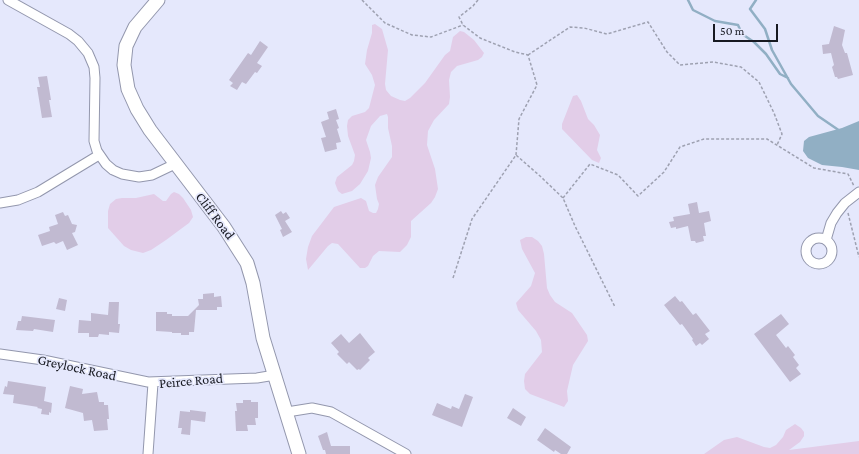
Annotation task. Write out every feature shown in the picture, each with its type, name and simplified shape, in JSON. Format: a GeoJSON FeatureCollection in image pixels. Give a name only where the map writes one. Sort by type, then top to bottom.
{"type":"FeatureCollection","features":[{"type":"Feature","properties":{"kind":"street"},"geometry":{"type":"LineString","coordinates":[[8,0],[69,34],[78,41],[88,53],[94,72],[95,84],[93,136],[95,146],[99,155],[113,170],[130,177],[148,176],[175,164]]}},
{"type":"Feature","properties":{"kind":"street","name":"Cliff Road"},"geometry":{"type":"LineString","coordinates":[[158,0],[138,22],[126,46],[124,71],[128,89],[137,109],[150,130],[224,227],[247,263],[253,283],[261,331],[299,454]]}},
{"type":"Feature","properties":{"kind":"street"},"geometry":{"type":"LineString","coordinates":[[0,203],[18,200],[38,192],[99,155]]}},
{"type":"Feature","properties":{"kind":"street"},"geometry":{"type":"LineString","coordinates":[[826,240],[837,213],[845,203],[858,192]]}},
{"type":"Feature","properties":{"kind":"street","name":"Greylock Road"},"geometry":{"type":"LineString","coordinates":[[0,354],[37,359],[142,382],[153,383]]}},
{"type":"Feature","properties":{"kind":"street","name":"Peirce Road"},"geometry":{"type":"LineString","coordinates":[[148,454],[153,383],[257,378],[275,375]]}},
{"type":"Feature","properties":{"kind":"street"},"geometry":{"type":"LineString","coordinates":[[287,412],[312,408],[332,412],[406,454]]}},
{"type":"Feature","properties":{"kind":"path"},"geometry":{"type":"LineString","coordinates":[[362,0],[385,23],[412,35],[431,37],[463,25]]}},
{"type":"Feature","properties":{"kind":"path"},"geometry":{"type":"LineString","coordinates":[[478,0],[459,17],[463,25],[480,38],[515,52],[528,55],[570,27],[584,28],[606,34],[648,22],[667,52],[680,65],[713,62],[741,66],[759,82],[774,114],[782,134],[777,146]]}},
{"type":"Feature","properties":{"kind":"path"},"geometry":{"type":"LineString","coordinates":[[453,278],[472,219],[516,155],[519,119],[537,86],[528,55]]}},
{"type":"Feature","properties":{"kind":"path"},"geometry":{"type":"LineString","coordinates":[[563,198],[590,164],[618,175],[638,196],[664,172],[680,146],[704,139],[767,138],[777,146],[814,168],[848,174],[858,192]]}},
{"type":"Feature","properties":{"kind":"path"},"geometry":{"type":"LineString","coordinates":[[516,155],[563,198],[575,226],[615,307]]}},
{"type":"Feature","properties":{"kind":"path"},"geometry":{"type":"LineString","coordinates":[[845,203],[859,257]]}},
{"type":"Feature","properties":{"kind":"shaded area"},"geometry":{"type":"Polygon","coordinates":[[[375,24],[382,29],[388,50],[385,84],[386,90],[391,96],[400,100],[405,101],[410,98],[425,83],[445,55],[450,51],[453,37],[460,31],[464,32],[474,40],[484,53],[478,60],[457,66],[451,72],[449,80],[449,104],[434,120],[428,131],[427,145],[435,169],[438,189],[431,203],[411,221],[411,237],[407,245],[400,252],[379,251],[373,256],[368,266],[365,268],[360,268],[338,244],[332,243],[308,270],[306,259],[312,236],[334,207],[361,198],[366,201],[369,211],[376,213],[378,209],[379,204],[375,185],[378,177],[392,157],[392,146],[387,114],[380,116],[371,126],[366,140],[371,158],[368,171],[360,184],[352,191],[342,194],[338,191],[335,183],[337,177],[352,165],[354,161],[355,155],[348,136],[348,120],[352,116],[365,112],[369,108],[375,85],[372,75],[365,64],[372,33],[372,25],[375,24]]]}},
{"type":"Feature","properties":{"kind":"shaded area"},"geometry":{"type":"Polygon","coordinates":[[[577,95],[588,119],[600,135],[597,150],[601,158],[599,163],[592,160],[562,129],[562,124],[573,96],[577,95]]]}},
{"type":"Feature","properties":{"kind":"shaded area"},"geometry":{"type":"Polygon","coordinates":[[[174,192],[183,198],[191,210],[193,217],[189,223],[151,250],[143,253],[131,250],[124,246],[108,228],[108,211],[110,204],[116,199],[136,198],[154,194],[163,201],[166,201],[174,192]]]}},
{"type":"Feature","properties":{"kind":"shaded area"},"geometry":{"type":"Polygon","coordinates":[[[526,237],[532,237],[542,246],[547,288],[550,295],[555,302],[572,313],[587,335],[588,341],[573,365],[567,391],[568,401],[564,407],[530,394],[525,389],[525,374],[542,352],[541,340],[536,331],[518,310],[516,303],[531,286],[535,273],[522,249],[520,240],[526,237]]]}},
{"type":"Feature","properties":{"kind":"shaded area"},"geometry":{"type":"Polygon","coordinates":[[[795,424],[804,432],[804,436],[800,442],[789,450],[859,441],[859,454],[704,454],[724,440],[737,437],[770,448],[776,445],[783,437],[786,430],[795,424]]]}},
{"type":"Feature","properties":{"kind":"water"},"geometry":{"type":"Polygon","coordinates":[[[859,121],[859,170],[822,165],[808,158],[803,151],[804,141],[809,137],[842,128],[859,121]]]}},
{"type":"Feature","properties":{"kind":"building"},"geometry":{"type":"Polygon","coordinates":[[[834,26],[845,30],[842,45],[845,53],[847,53],[853,75],[838,79],[835,77],[832,67],[834,65],[831,53],[823,54],[822,45],[829,44],[834,26]]]}},
{"type":"Feature","properties":{"kind":"building"},"geometry":{"type":"Polygon","coordinates":[[[260,41],[268,47],[257,63],[262,66],[257,73],[255,72],[246,84],[242,82],[237,90],[230,86],[233,83],[229,80],[248,53],[251,55],[260,41]]]}},
{"type":"Feature","properties":{"kind":"building"},"geometry":{"type":"Polygon","coordinates":[[[47,76],[52,117],[42,118],[37,87],[40,87],[38,77],[47,76]]]}},
{"type":"Feature","properties":{"kind":"building"},"geometry":{"type":"Polygon","coordinates":[[[336,109],[339,119],[336,120],[339,128],[337,129],[341,142],[336,143],[337,149],[325,152],[321,138],[326,137],[321,122],[329,119],[327,112],[336,109]]]}},
{"type":"Feature","properties":{"kind":"building"},"geometry":{"type":"Polygon","coordinates":[[[697,202],[699,213],[709,211],[711,221],[704,223],[706,236],[703,236],[704,241],[696,243],[695,241],[691,241],[688,226],[676,229],[676,227],[671,228],[669,222],[674,221],[673,217],[690,214],[688,204],[697,202]]]}},
{"type":"Feature","properties":{"kind":"building"},"geometry":{"type":"Polygon","coordinates":[[[281,211],[283,214],[286,212],[290,218],[285,221],[292,232],[283,237],[280,230],[282,229],[275,215],[281,211]]]}},
{"type":"Feature","properties":{"kind":"building"},"geometry":{"type":"Polygon","coordinates":[[[63,212],[65,216],[68,215],[72,224],[77,225],[75,232],[72,233],[78,245],[67,250],[63,241],[56,244],[54,242],[42,246],[38,235],[50,231],[49,227],[58,224],[55,215],[63,212]]]}},
{"type":"Feature","properties":{"kind":"building"},"geometry":{"type":"Polygon","coordinates":[[[214,293],[214,297],[221,296],[222,307],[217,307],[217,310],[196,310],[194,332],[189,332],[189,335],[181,335],[181,333],[156,331],[156,312],[167,312],[167,314],[172,314],[172,316],[188,316],[199,305],[198,299],[203,299],[203,294],[214,293]]]}},
{"type":"Feature","properties":{"kind":"building"},"geometry":{"type":"Polygon","coordinates":[[[675,296],[680,302],[682,301],[693,315],[696,313],[710,331],[705,334],[709,339],[702,345],[700,343],[696,346],[692,340],[693,339],[682,324],[680,325],[664,305],[675,296]]]}},
{"type":"Feature","properties":{"kind":"building"},"geometry":{"type":"Polygon","coordinates":[[[59,298],[67,300],[65,311],[56,309],[59,298]]]}},
{"type":"Feature","properties":{"kind":"building"},"geometry":{"type":"Polygon","coordinates":[[[109,302],[119,302],[119,333],[109,332],[109,335],[99,334],[98,337],[89,337],[89,333],[78,333],[79,320],[91,321],[91,313],[108,315],[109,302]]]}},
{"type":"Feature","properties":{"kind":"building"},"geometry":{"type":"Polygon","coordinates":[[[781,314],[789,324],[776,335],[786,348],[788,346],[795,355],[793,357],[799,365],[796,368],[801,374],[790,382],[754,334],[781,314]]]}},
{"type":"Feature","properties":{"kind":"building"},"geometry":{"type":"Polygon","coordinates":[[[22,316],[55,320],[53,332],[34,329],[33,331],[16,330],[18,321],[21,321],[22,316]]]}},
{"type":"Feature","properties":{"kind":"building"},"geometry":{"type":"Polygon","coordinates":[[[360,333],[375,352],[368,358],[370,360],[360,370],[357,370],[349,362],[347,364],[337,354],[339,352],[331,343],[341,334],[349,343],[360,333]]]}},
{"type":"Feature","properties":{"kind":"building"},"geometry":{"type":"Polygon","coordinates":[[[8,381],[46,387],[44,401],[52,403],[51,413],[49,412],[49,415],[41,414],[42,409],[37,408],[38,407],[13,403],[14,395],[3,394],[5,386],[7,387],[8,381]]]}},
{"type":"Feature","properties":{"kind":"building"},"geometry":{"type":"Polygon","coordinates":[[[70,386],[83,389],[82,394],[97,392],[99,402],[104,402],[104,405],[108,405],[108,430],[94,431],[92,420],[84,421],[83,413],[65,408],[70,386]]]}},
{"type":"Feature","properties":{"kind":"building"},"geometry":{"type":"Polygon","coordinates":[[[465,394],[473,397],[462,427],[432,415],[437,403],[451,409],[452,406],[459,409],[465,394]]]}},
{"type":"Feature","properties":{"kind":"building"},"geometry":{"type":"Polygon","coordinates":[[[243,400],[258,402],[258,418],[255,418],[256,425],[247,425],[248,431],[236,431],[236,403],[243,403],[243,400]]]}},
{"type":"Feature","properties":{"kind":"building"},"geometry":{"type":"Polygon","coordinates":[[[513,408],[526,417],[521,426],[507,418],[513,408]]]}},
{"type":"Feature","properties":{"kind":"building"},"geometry":{"type":"Polygon","coordinates":[[[190,410],[206,412],[205,422],[191,420],[190,435],[181,434],[182,428],[178,428],[180,411],[190,412],[190,410]]]}},
{"type":"Feature","properties":{"kind":"building"},"geometry":{"type":"Polygon","coordinates":[[[545,428],[571,447],[567,454],[561,454],[555,450],[554,452],[537,440],[545,428]]]}},
{"type":"Feature","properties":{"kind":"building"},"geometry":{"type":"Polygon","coordinates":[[[327,432],[331,446],[350,446],[350,454],[326,454],[318,436],[327,432]]]}},
{"type":"Feature","properties":{"kind":"waterway"},"geometry":{"type":"LineString","coordinates":[[688,0],[693,10],[715,21],[738,25],[742,34],[754,42],[766,54],[780,74],[788,78]]}},
{"type":"Feature","properties":{"kind":"waterway"},"geometry":{"type":"LineString","coordinates":[[756,0],[750,9],[765,29],[772,50],[791,84],[818,116],[840,131]]}}]}
